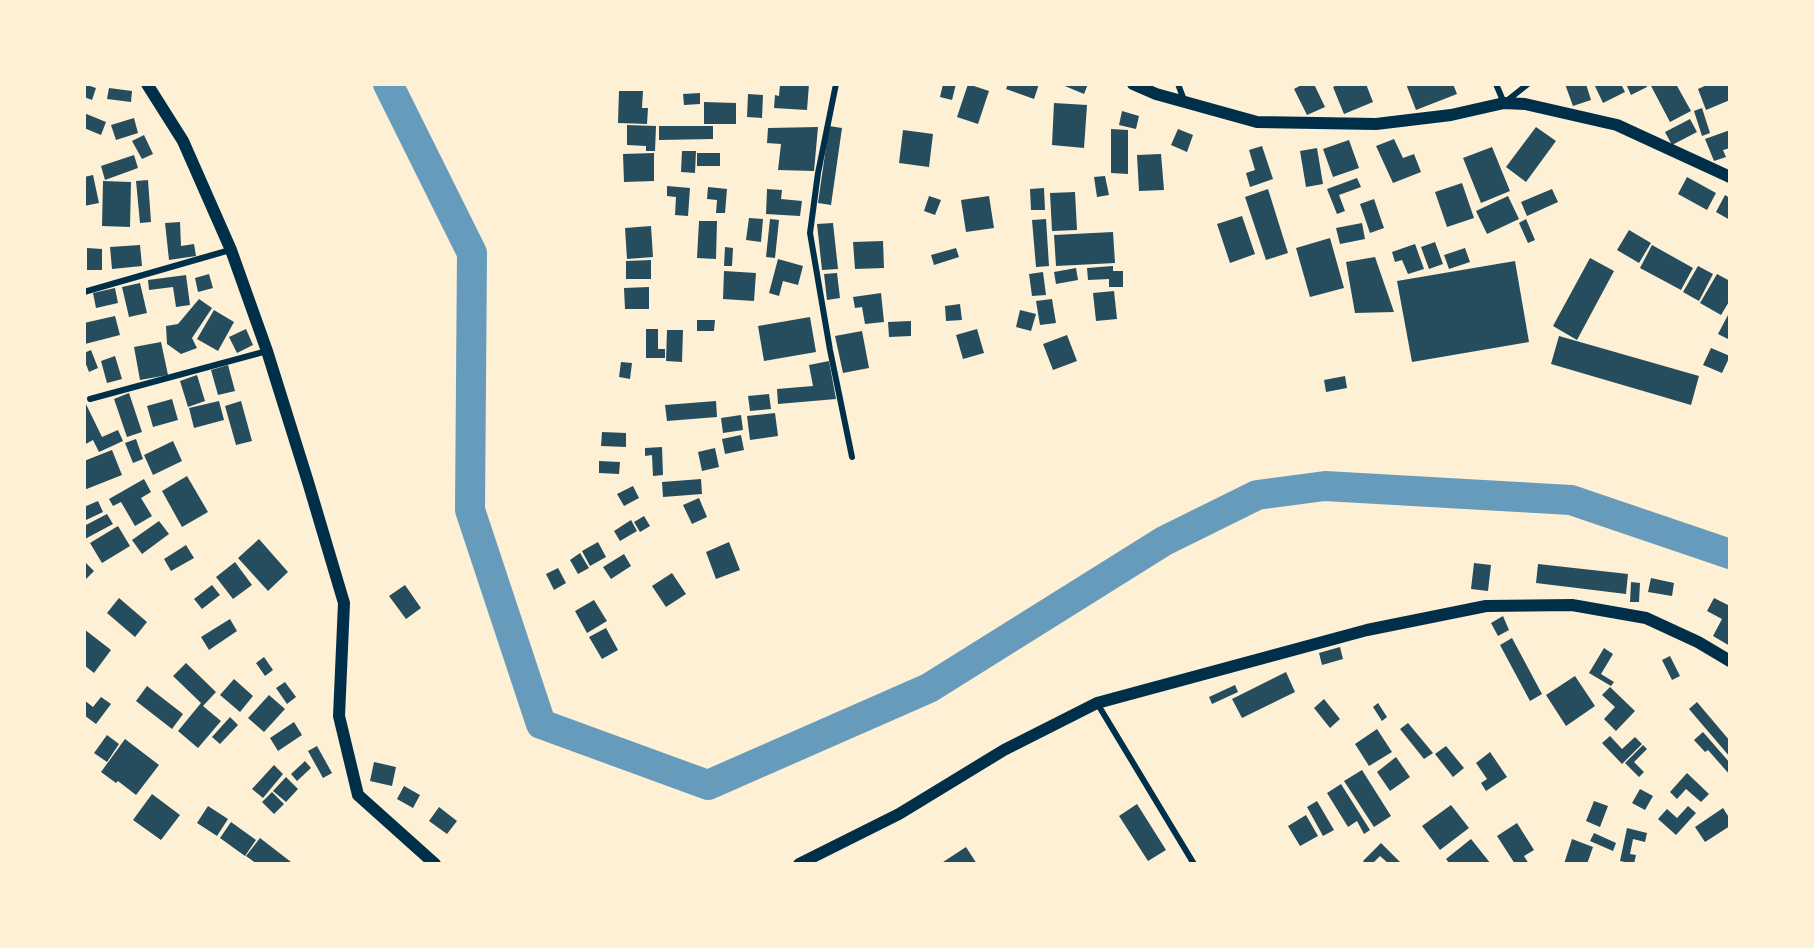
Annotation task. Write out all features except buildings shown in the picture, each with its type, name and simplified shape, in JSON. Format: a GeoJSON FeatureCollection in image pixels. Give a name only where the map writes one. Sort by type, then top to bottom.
{"type":"FeatureCollection","features":[{"type":"Feature","properties":{"kind":"main road"},"geometry":{"type":"LineString","coordinates":[[147,84],[183,141],[231,250],[267,351],[344,603],[339,716],[358,795],[435,864]]}},
{"type":"Feature","properties":{"kind":"main road"},"geometry":{"type":"LineString","coordinates":[[1133,84],[1185,103],[1257,122],[1376,124],[1451,115],[1504,103],[1525,104],[1617,125],[1730,177]]}},
{"type":"Feature","properties":{"kind":"main road"},"geometry":{"type":"LineString","coordinates":[[799,864],[899,814],[1004,750],[1097,703],[1367,630],[1486,606],[1572,605],[1646,618],[1698,642],[1730,661]]}},
{"type":"Feature","properties":{"kind":"street"},"geometry":{"type":"LineString","coordinates":[[836,84],[818,173],[810,233],[830,350],[852,457]]}},
{"type":"Feature","properties":{"kind":"street"},"geometry":{"type":"LineString","coordinates":[[1178,84],[1185,103]]}},
{"type":"Feature","properties":{"kind":"street"},"geometry":{"type":"LineString","coordinates":[[1497,84],[1504,103],[1528,84]]}},
{"type":"Feature","properties":{"kind":"street"},"geometry":{"type":"LineString","coordinates":[[84,292],[231,250]]}},
{"type":"Feature","properties":{"kind":"street"},"geometry":{"type":"LineString","coordinates":[[90,399],[267,351]]}},
{"type":"Feature","properties":{"kind":"street"},"geometry":{"type":"LineString","coordinates":[[1097,703],[1194,864]]}},
{"type":"Feature","properties":{"kind":"waterway"},"geometry":{"type":"LineString","coordinates":[[388,84],[472,253],[470,510],[541,724],[708,785],[929,688],[1164,541],[1257,495],[1325,486],[1571,500],[1730,554]]}}]}
